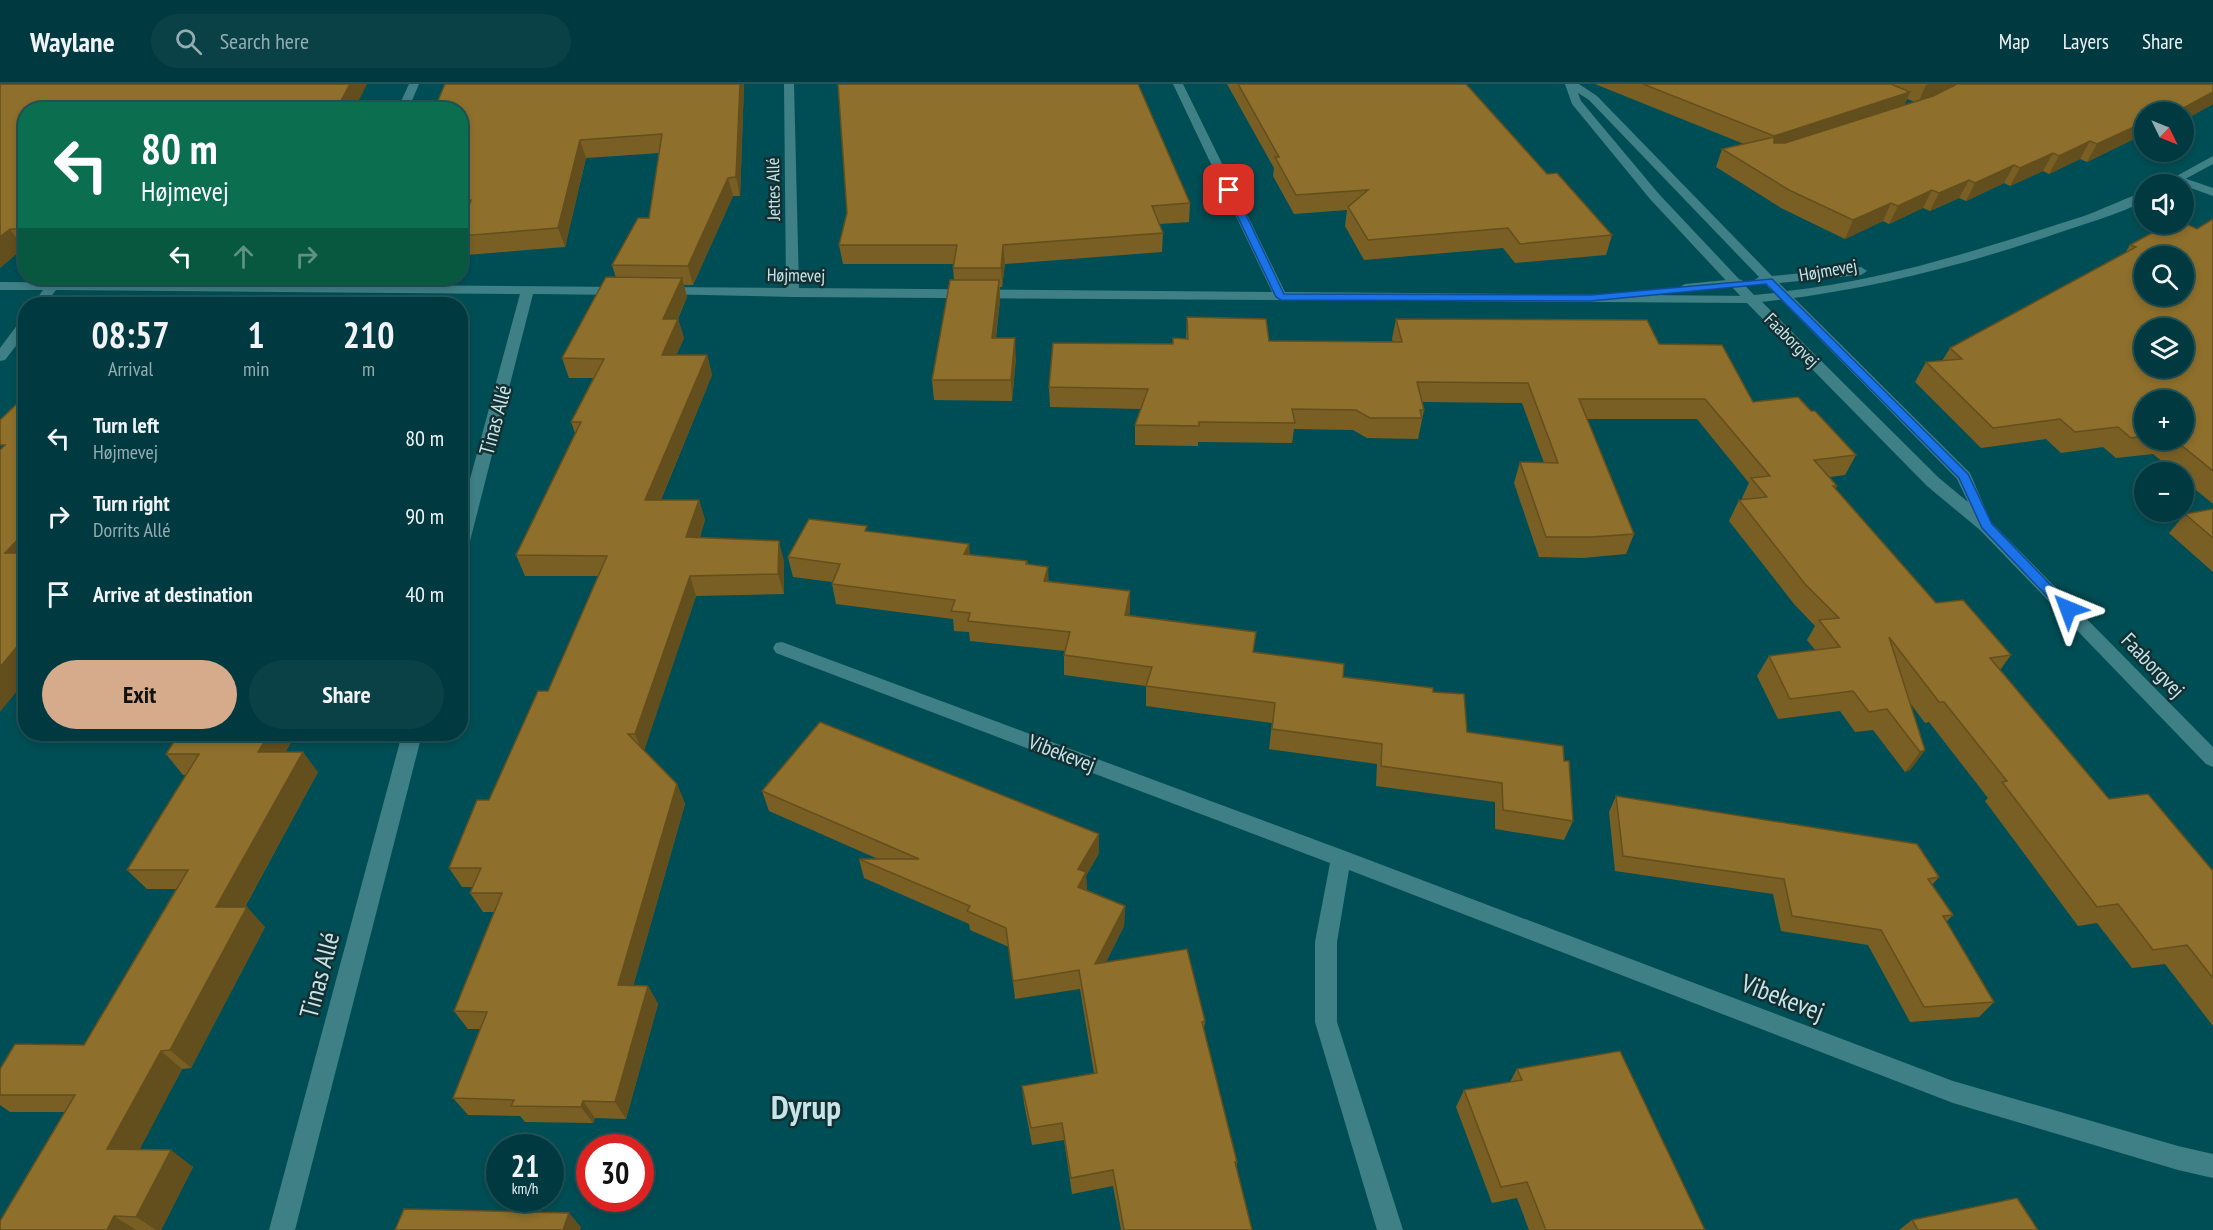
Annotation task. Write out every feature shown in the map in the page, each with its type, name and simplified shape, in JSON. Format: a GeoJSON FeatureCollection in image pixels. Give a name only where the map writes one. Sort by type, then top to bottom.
{"type":"FeatureCollection","features":[{"type":"Feature","properties":{"kind":"street"},"geometry":{"type":"LineString","coordinates":[[406,102],[414,84]]}},
{"type":"Feature","properties":{"kind":"street","name":"Jettes Allé"},"geometry":{"type":"LineString","coordinates":[[789,84],[793,293]]}},
{"type":"Feature","properties":{"kind":"street"},"geometry":{"type":"LineString","coordinates":[[1178,84],[1281,297]]}},
{"type":"Feature","properties":{"kind":"street","name":"Faaborgvej"},"geometry":{"type":"LineString","coordinates":[[1571,84],[1593,98],[1768,281],[1964,477],[1986,526]]}},
{"type":"Feature","properties":{"kind":"street","name":"Faaborgvej"},"geometry":{"type":"LineString","coordinates":[[1571,84],[1576,102],[1654,195],[1750,299],[1934,482],[1986,526],[2213,759]]}},
{"type":"Feature","properties":{"kind":"street"},"geometry":{"type":"LineString","coordinates":[[2187,174],[2213,159]]}},
{"type":"Feature","properties":{"kind":"street"},"geometry":{"type":"LineString","coordinates":[[2194,187],[2213,192]]}},
{"type":"Feature","properties":{"kind":"street","name":"Højmevej"},"geometry":{"type":"LineString","coordinates":[[377,285],[528,290],[793,293],[1750,299],[1784,296],[1881,279],[1961,259],[2016,244],[2134,200]]}},
{"type":"Feature","properties":{"kind":"street","name":"Højmevej"},"geometry":{"type":"LineString","coordinates":[[1591,298],[1961,259]]}},
{"type":"Feature","properties":{"kind":"street","name":"Højmevej"},"geometry":{"type":"LineString","coordinates":[[0,286],[184,285]]}},
{"type":"Feature","properties":{"kind":"street"},"geometry":{"type":"LineString","coordinates":[[44,297],[52,287]]}},
{"type":"Feature","properties":{"kind":"street","name":"Tinas Allé"},"geometry":{"type":"LineString","coordinates":[[468,519],[528,290]]}},
{"type":"Feature","properties":{"kind":"street"},"geometry":{"type":"LineString","coordinates":[[0,357],[18,333]]}},
{"type":"Feature","properties":{"kind":"street","name":"Vibekevej"},"geometry":{"type":"LineString","coordinates":[[783,648],[1953,1092],[2178,1158],[2213,1166]]}},
{"type":"Feature","properties":{"kind":"street","name":"Tinas Allé"},"geometry":{"type":"LineString","coordinates":[[282,1230],[410,741]]}},
{"type":"Feature","properties":{"kind":"street"},"geometry":{"type":"LineString","coordinates":[[1341,858],[1326,942],[1326,1022],[1390,1230]]}},
{"type":"Feature","properties":{"kind":"building"},"geometry":{"type":"Polygon","coordinates":[[[0,84],[350,84],[340,102],[18,102],[18,229],[10,229],[0,237],[0,84]]]}},
{"type":"Feature","properties":{"kind":"building"},"geometry":{"type":"Polygon","coordinates":[[[445,84],[740,84],[736,177],[728,178],[688,266],[612,265],[638,218],[649,218],[662,134],[580,140],[558,228],[468,235],[468,208],[471,200],[468,200],[468,102],[437,102],[445,84]]]}},
{"type":"Feature","properties":{"kind":"building"},"geometry":{"type":"Polygon","coordinates":[[[838,84],[1138,84],[1190,203],[1152,206],[1163,233],[1003,245],[1001,268],[953,268],[957,245],[839,245],[847,213],[838,84]]]}},
{"type":"Feature","properties":{"kind":"building"},"geometry":{"type":"Polygon","coordinates":[[[1238,84],[1466,84],[1547,174],[1557,173],[1612,235],[1520,244],[1508,228],[1368,240],[1348,207],[1368,190],[1296,195],[1275,157],[1279,157],[1238,84]]]}},
{"type":"Feature","properties":{"kind":"building"},"geometry":{"type":"Polygon","coordinates":[[[1643,84],[1891,84],[1910,92],[1774,136],[1643,84]]]}},
{"type":"Feature","properties":{"kind":"building"},"geometry":{"type":"Polygon","coordinates":[[[1957,84],[2213,84],[2213,92],[2194,102],[2134,102],[2134,127],[2097,144],[2090,141],[2059,156],[2053,153],[2020,168],[2014,165],[1975,183],[1969,180],[1939,193],[1932,190],[1898,206],[1891,203],[1853,220],[1789,190],[1722,149],[1774,137],[1774,143],[1785,143],[1933,96],[1957,84]]]}},
{"type":"Feature","properties":{"kind":"building"},"geometry":{"type":"Polygon","coordinates":[[[2213,219],[2213,471],[2187,450],[2194,450],[2194,390],[2134,390],[2134,438],[2131,438],[2118,427],[2075,432],[2060,419],[1993,428],[1926,362],[1962,359],[1950,348],[2134,248],[2134,306],[2194,306],[2194,246],[2130,245],[2150,234],[2194,234],[2194,228],[2197,229],[2213,219]]]}},
{"type":"Feature","properties":{"kind":"building"},"geometry":{"type":"Polygon","coordinates":[[[606,277],[682,278],[663,319],[678,319],[662,355],[707,355],[645,500],[699,500],[686,537],[779,541],[778,574],[690,576],[635,734],[628,734],[677,784],[618,985],[648,986],[615,1102],[583,1101],[581,1107],[511,1106],[514,1100],[453,1098],[487,1012],[454,1011],[502,893],[470,893],[481,868],[449,868],[477,800],[489,800],[538,691],[548,691],[607,556],[516,555],[581,422],[571,422],[604,359],[562,358],[606,277]]]}},
{"type":"Feature","properties":{"kind":"building"},"geometry":{"type":"Polygon","coordinates":[[[950,280],[999,280],[992,338],[1015,338],[1011,380],[932,380],[950,280]]]}},
{"type":"Feature","properties":{"kind":"building"},"geometry":{"type":"Polygon","coordinates":[[[1187,317],[1266,319],[1269,341],[1402,342],[1396,319],[1647,320],[1659,344],[1722,345],[1753,402],[1798,397],[1811,411],[1815,411],[1856,455],[1814,460],[1837,486],[1833,486],[1936,603],[1963,600],[2011,655],[1990,658],[2109,799],[2148,794],[2213,871],[2213,978],[2187,945],[2153,950],[2118,904],[2097,907],[2002,782],[2007,781],[1944,702],[1939,702],[1889,637],[1925,750],[1920,752],[1887,709],[1869,712],[1853,691],[1790,699],[1769,656],[1840,647],[1819,620],[1839,618],[1805,584],[1739,500],[1767,497],[1751,478],[1770,476],[1705,399],[1579,399],[1634,534],[1546,537],[1520,462],[1558,463],[1528,383],[1417,382],[1424,410],[1420,410],[1422,418],[1370,418],[1356,410],[1292,409],[1295,423],[1199,422],[1199,426],[1135,425],[1148,389],[1049,387],[1053,343],[1173,344],[1173,338],[1188,339],[1187,317]]]}},
{"type":"Feature","properties":{"kind":"building"},"geometry":{"type":"Polygon","coordinates":[[[18,403],[18,539],[5,553],[18,553],[18,646],[0,667],[0,450],[5,445],[0,445],[0,420],[18,403]]]}},
{"type":"Feature","properties":{"kind":"building"},"geometry":{"type":"Polygon","coordinates":[[[2213,509],[2213,538],[2194,522],[2194,512],[2213,509]]]}},
{"type":"Feature","properties":{"kind":"building"},"geometry":{"type":"Polygon","coordinates":[[[809,519],[867,526],[865,531],[969,544],[964,554],[1027,561],[1026,564],[1048,567],[1044,581],[1130,591],[1125,615],[1256,632],[1253,652],[1344,664],[1343,677],[1433,688],[1433,692],[1464,694],[1467,732],[1563,746],[1564,761],[1569,761],[1573,821],[1503,810],[1502,783],[1381,766],[1382,744],[1272,729],[1275,703],[1146,686],[1152,667],[1064,655],[1070,632],[968,621],[970,613],[951,611],[955,600],[832,584],[840,564],[788,557],[809,519]]]}},
{"type":"Feature","properties":{"kind":"building"},"geometry":{"type":"Polygon","coordinates":[[[820,722],[1099,834],[1078,869],[1086,872],[1078,887],[1125,906],[1095,964],[1187,949],[1205,1021],[1202,1022],[1252,1230],[1124,1230],[1113,1170],[1071,1178],[1062,1123],[1031,1128],[1022,1086],[1097,1073],[1079,970],[1013,981],[1006,928],[967,911],[970,906],[859,859],[919,859],[762,791],[820,722]]]}},
{"type":"Feature","properties":{"kind":"building"},"geometry":{"type":"Polygon","coordinates":[[[174,741],[265,741],[258,752],[303,752],[216,907],[247,907],[170,1050],[161,1051],[107,1149],[171,1150],[136,1217],[114,1216],[107,1230],[0,1230],[0,1221],[75,1095],[0,1095],[0,1069],[15,1044],[84,1045],[188,870],[127,870],[199,754],[166,754],[174,741]]]}},
{"type":"Feature","properties":{"kind":"building"},"geometry":{"type":"Polygon","coordinates":[[[1616,796],[1917,844],[1939,877],[1928,879],[1953,915],[1943,916],[1994,1002],[1924,1007],[1881,930],[1792,916],[1784,879],[1623,856],[1616,796]]]}},
{"type":"Feature","properties":{"kind":"building"},"geometry":{"type":"Polygon","coordinates":[[[1620,1051],[1705,1230],[1546,1230],[1527,1182],[1501,1187],[1464,1090],[1522,1080],[1517,1069],[1620,1051]]]}},
{"type":"Feature","properties":{"kind":"building"},"geometry":{"type":"Polygon","coordinates":[[[2017,1198],[2038,1230],[1918,1230],[1912,1220],[2017,1198]]]}},
{"type":"Feature","properties":{"kind":"building"},"geometry":{"type":"Polygon","coordinates":[[[404,1209],[569,1213],[563,1230],[395,1230],[404,1209]]]}},
{"type":"Feature","properties":{"kind":"district","name":"Dyrup"},"geometry":{"type":"Point","coordinates":[806,1106]}},
{"type":"Feature","properties":{"kind":"route"},"geometry":{"type":"LineString","coordinates":[[1229,190],[1281,297],[1591,298],[1768,281],[1964,477],[1986,526],[2068,609]]}}]}
